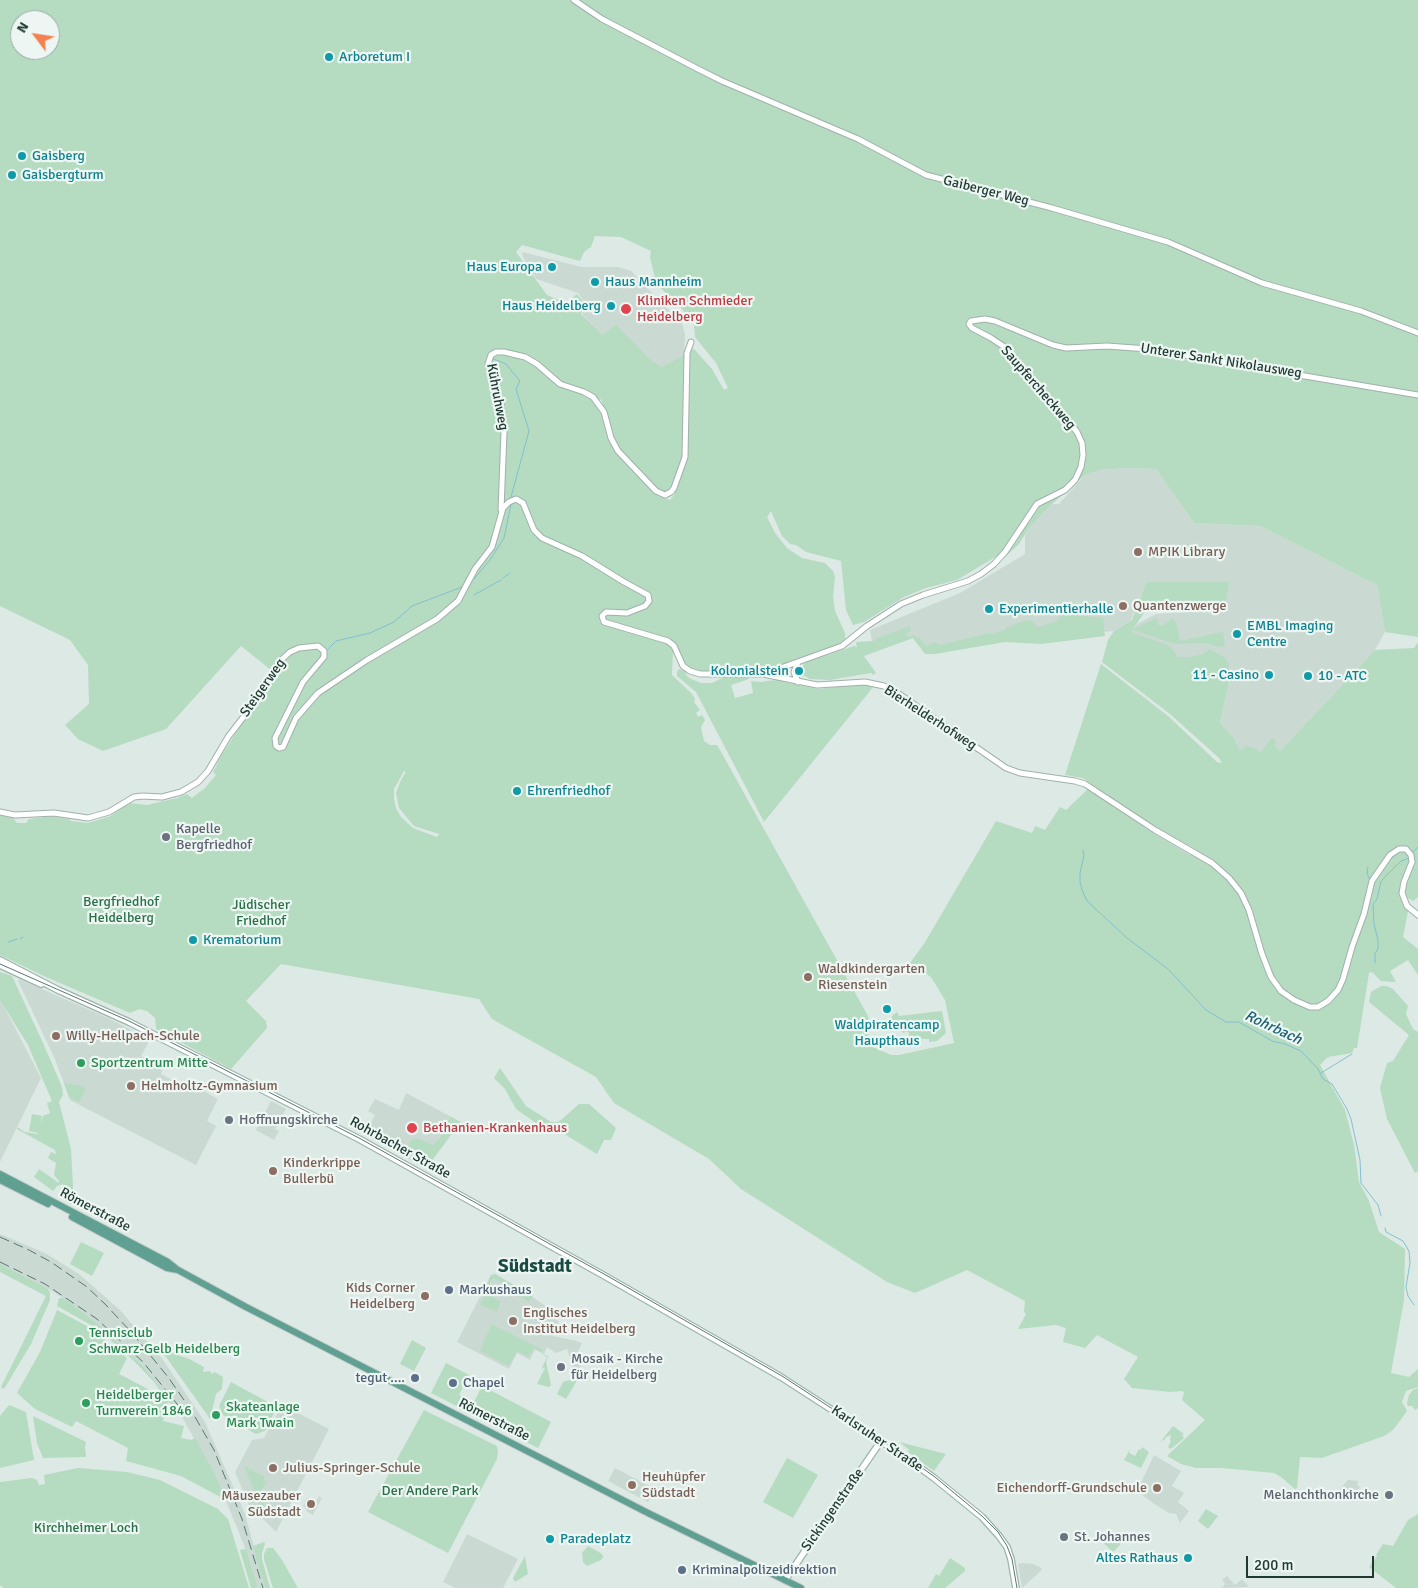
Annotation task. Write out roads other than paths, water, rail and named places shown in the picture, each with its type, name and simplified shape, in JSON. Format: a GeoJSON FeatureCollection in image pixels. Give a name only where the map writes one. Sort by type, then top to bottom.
{"type":"FeatureCollection","features":[{"type":"Feature","properties":{"kind":"main road","name":"Rohrbacher Straße"},"geometry":{"type":"LineString","coordinates":[[0,960],[334,1126],[697,1328]]}},
{"type":"Feature","properties":{"kind":"main road","name":"Rohrbacher Straße"},"geometry":{"type":"LineString","coordinates":[[0,965],[29,980],[58,990]]}},
{"type":"Feature","properties":{"kind":"main road","name":"Römerstraße"},"geometry":{"type":"LineString","coordinates":[[0,1174],[168,1262],[178,1270],[509,1442],[801,1588]]}},
{"type":"Feature","properties":{"kind":"main road","name":"Römerstraße"},"geometry":{"type":"LineString","coordinates":[[0,1180],[167,1268],[178,1270]]}},
{"type":"Feature","properties":{"kind":"main road","name":"Karlsruher Straße"},"geometry":{"type":"LineString","coordinates":[[697,1328],[781,1377],[881,1440],[930,1475],[990,1525],[1007,1548],[1016,1588]]}},
{"type":"Feature","properties":{"kind":"main road","name":"Sickingenstraße"},"geometry":{"type":"LineString","coordinates":[[785,1580],[881,1440]]}},
{"type":"Feature","properties":{"kind":"street","name":"Gaiberger Weg"},"geometry":{"type":"LineString","coordinates":[[574,0],[602,19],[722,82],[853,137],[926,175],[1052,208],[1168,242],[1258,281],[1361,311],[1418,333]]}},
{"type":"Feature","properties":{"kind":"street","name":"Unterer Sankt Nikolausweg"},"geometry":{"type":"LineString","coordinates":[[970,322],[978,319],[990,319],[1053,345],[1066,348],[1107,346],[1162,350],[1418,395]]}},
{"type":"Feature","properties":{"kind":"street","name":"Saupfercheckweg"},"geometry":{"type":"LineString","coordinates":[[763,674],[844,646],[878,618],[906,602],[968,581],[981,574],[1005,552],[1037,504],[1067,488],[1077,477],[1082,464],[1083,451],[1076,430],[1002,346],[972,328],[970,322]]}},
{"type":"Feature","properties":{"kind":"street","name":"Kühruhweg"},"geometry":{"type":"LineString","coordinates":[[501,513],[504,432],[501,404],[488,364],[491,355],[496,352],[504,352],[525,357],[537,364],[560,384],[593,397],[604,412],[612,438],[621,454],[656,491],[665,495],[673,490],[685,457],[687,353],[691,342]]}},
{"type":"Feature","properties":{"kind":"street","name":"Bierhelderhofweg"},"geometry":{"type":"LineString","coordinates":[[501,513],[503,507],[511,500],[521,500],[534,530],[542,538],[582,556],[648,595],[649,602],[639,609],[627,613],[610,611],[605,613],[602,618],[605,623],[668,641],[673,645],[683,666],[694,673],[763,674],[798,682],[825,685],[865,682],[887,687],[1006,768],[1020,773],[1085,784],[1148,826],[1212,863],[1229,878],[1244,899],[1265,962],[1276,985],[1288,997],[1308,1006],[1314,1008],[1323,1004],[1338,990],[1364,916],[1368,891],[1374,877],[1390,856],[1400,848],[1408,851],[1412,859],[1403,886],[1403,898],[1407,906],[1418,915]]}},
{"type":"Feature","properties":{"kind":"street","name":"Steigerweg"},"geometry":{"type":"LineString","coordinates":[[0,812],[19,815],[54,813],[88,818],[109,812],[134,797],[162,797],[181,792],[198,782],[206,774],[228,737],[281,660],[290,652],[299,648],[308,646],[320,647],[324,652],[324,657],[308,675],[300,688],[275,738],[276,746],[278,748],[283,747],[296,718],[318,693],[367,660],[437,619],[458,601],[475,570],[492,545],[501,513]]}},
{"type":"Feature","properties":{"kind":"street"},"geometry":{"type":"LineString","coordinates":[[798,662],[794,672],[798,682]]}},
{"type":"Feature","properties":{"kind":"waterway"},"geometry":{"type":"LineString","coordinates":[[491,358],[506,364],[520,381],[516,389],[529,431],[511,497]]}},
{"type":"Feature","properties":{"kind":"waterway"},"geometry":{"type":"LineString","coordinates":[[474,579],[490,560],[504,538],[511,504]]}},
{"type":"Feature","properties":{"kind":"waterway"},"geometry":{"type":"LineString","coordinates":[[503,578],[510,573]]}},
{"type":"Feature","properties":{"kind":"waterway"},"geometry":{"type":"LineString","coordinates":[[474,595],[501,580]]}},
{"type":"Feature","properties":{"kind":"waterway"},"geometry":{"type":"LineString","coordinates":[[328,649],[336,641],[370,633],[394,622],[412,606],[462,587]]}},
{"type":"Feature","properties":{"kind":"waterway"},"geometry":{"type":"LineString","coordinates":[[1413,852],[1418,847]]}},
{"type":"Feature","properties":{"kind":"waterway","name":"Rohrbach"},"geometry":{"type":"LineString","coordinates":[[1083,850],[1080,882],[1087,901],[1127,938],[1168,969],[1206,1010],[1226,1022],[1239,1022],[1272,1041],[1301,1051],[1318,1069],[1323,1079],[1332,1084],[1351,1119],[1360,1160],[1361,1183],[1378,1205],[1381,1216]]}},
{"type":"Feature","properties":{"kind":"waterway"},"geometry":{"type":"LineString","coordinates":[[1375,963],[1378,940],[1374,924],[1373,904],[1377,899],[1381,881],[1401,861],[1409,857]]}},
{"type":"Feature","properties":{"kind":"waterway"},"geometry":{"type":"LineString","coordinates":[[1368,867],[1367,873],[1370,880]]}},
{"type":"Feature","properties":{"kind":"waterway"},"geometry":{"type":"LineString","coordinates":[[8,942],[17,939]]}},
{"type":"Feature","properties":{"kind":"waterway"},"geometry":{"type":"LineString","coordinates":[[1321,1073],[1352,1054]]}},
{"type":"Feature","properties":{"kind":"waterway","name":"Rohrbach"},"geometry":{"type":"LineString","coordinates":[[1385,1228],[1386,1232],[1403,1241],[1409,1251],[1410,1263],[1406,1287],[1408,1296],[1414,1305]]}},
{"type":"Feature","properties":{"kind":"tram line"},"geometry":{"type":"LineString","coordinates":[[0,964],[129,1021],[359,1138],[604,1274],[782,1376],[908,1458],[935,1477],[982,1516],[998,1532],[1007,1546],[1012,1559],[1017,1588]]}},
{"type":"Feature","properties":{"kind":"railway"},"geometry":{"type":"LineString","coordinates":[[0,1237],[51,1262],[87,1287],[133,1334],[168,1377],[191,1410],[214,1450],[242,1519],[263,1588]]}},
{"type":"Feature","properties":{"kind":"railway"},"geometry":{"type":"LineString","coordinates":[[0,1262],[45,1284],[97,1319],[143,1362],[182,1410]]}},
{"type":"Feature","properties":{"kind":"place","name":"Arboretum I"},"geometry":{"type":"Point","coordinates":[329,57]}},
{"type":"Feature","properties":{"kind":"place","name":"Gaisberg"},"geometry":{"type":"Point","coordinates":[22,156]}},
{"type":"Feature","properties":{"kind":"place","name":"Gaisbergturm"},"geometry":{"type":"Point","coordinates":[12,175]}},
{"type":"Feature","properties":{"kind":"place","name":"Haus Europa"},"geometry":{"type":"Point","coordinates":[552,267]}},
{"type":"Feature","properties":{"kind":"place","name":"Haus Mannheim"},"geometry":{"type":"Point","coordinates":[595,282]}},
{"type":"Feature","properties":{"kind":"place","name":"Haus Heidelberg"},"geometry":{"type":"Point","coordinates":[611,306]}},
{"type":"Feature","properties":{"kind":"place","name":"Kliniken Schmieder Heidelberg"},"geometry":{"type":"Point","coordinates":[626,309]}},
{"type":"Feature","properties":{"kind":"place","name":"MPIK Library"},"geometry":{"type":"Point","coordinates":[1138,552]}},
{"type":"Feature","properties":{"kind":"place","name":"Quantenzwerge"},"geometry":{"type":"Point","coordinates":[1123,606]}},
{"type":"Feature","properties":{"kind":"place","name":"Experimentierhalle"},"geometry":{"type":"Point","coordinates":[989,609]}},
{"type":"Feature","properties":{"kind":"place","name":"EMBL Imaging Centre"},"geometry":{"type":"Point","coordinates":[1237,634]}},
{"type":"Feature","properties":{"kind":"place","name":"Kolonialstein"},"geometry":{"type":"Point","coordinates":[799,671]}},
{"type":"Feature","properties":{"kind":"place","name":"11 - Casino"},"geometry":{"type":"Point","coordinates":[1269,675]}},
{"type":"Feature","properties":{"kind":"place","name":"10 - ATC"},"geometry":{"type":"Point","coordinates":[1308,676]}},
{"type":"Feature","properties":{"kind":"place","name":"Ehrenfriedhof"},"geometry":{"type":"Point","coordinates":[517,791]}},
{"type":"Feature","properties":{"kind":"place","name":"Kapelle Bergfriedhof"},"geometry":{"type":"Point","coordinates":[166,837]}},
{"type":"Feature","properties":{"kind":"place","name":"Krematorium"},"geometry":{"type":"Point","coordinates":[193,940]}},
{"type":"Feature","properties":{"kind":"place","name":"Waldkindergarten Riesenstein"},"geometry":{"type":"Point","coordinates":[808,977]}},
{"type":"Feature","properties":{"kind":"place","name":"Waldpiratencamp Haupthaus"},"geometry":{"type":"Point","coordinates":[887,1009]}},
{"type":"Feature","properties":{"kind":"place","name":"Willy-Hellpach-Schule"},"geometry":{"type":"Point","coordinates":[56,1036]}},
{"type":"Feature","properties":{"kind":"place","name":"Sportzentrum Mitte"},"geometry":{"type":"Point","coordinates":[81,1063]}},
{"type":"Feature","properties":{"kind":"place","name":"Helmholtz-Gymnasium"},"geometry":{"type":"Point","coordinates":[131,1086]}},
{"type":"Feature","properties":{"kind":"place","name":"Hoffnungskirche"},"geometry":{"type":"Point","coordinates":[229,1120]}},
{"type":"Feature","properties":{"kind":"place","name":"Bethanien-Krankenhaus"},"geometry":{"type":"Point","coordinates":[412,1128]}},
{"type":"Feature","properties":{"kind":"place","name":"Kinderkrippe Bullerbü"},"geometry":{"type":"Point","coordinates":[273,1171]}},
{"type":"Feature","properties":{"kind":"place","name":"Markushaus"},"geometry":{"type":"Point","coordinates":[449,1290]}},
{"type":"Feature","properties":{"kind":"place","name":"Kids Corner Heidelberg"},"geometry":{"type":"Point","coordinates":[425,1296]}},
{"type":"Feature","properties":{"kind":"place","name":"Englisches Institut Heidelberg"},"geometry":{"type":"Point","coordinates":[513,1321]}},
{"type":"Feature","properties":{"kind":"place","name":"Tennisclub Schwarz-Gelb Heidelberg"},"geometry":{"type":"Point","coordinates":[79,1341]}},
{"type":"Feature","properties":{"kind":"place","name":"Mosaik - Kirche für Heidelberg"},"geometry":{"type":"Point","coordinates":[561,1367]}},
{"type":"Feature","properties":{"kind":"place","name":"tegut ...."},"geometry":{"type":"Point","coordinates":[415,1378]}},
{"type":"Feature","properties":{"kind":"place","name":"Chapel"},"geometry":{"type":"Point","coordinates":[453,1383]}},
{"type":"Feature","properties":{"kind":"place","name":"Heidelberger Turnverein 1846"},"geometry":{"type":"Point","coordinates":[86,1403]}},
{"type":"Feature","properties":{"kind":"place","name":"Skateanlage Mark Twain"},"geometry":{"type":"Point","coordinates":[216,1415]}},
{"type":"Feature","properties":{"kind":"place","name":"Julius-Springer-Schule"},"geometry":{"type":"Point","coordinates":[273,1468]}},
{"type":"Feature","properties":{"kind":"place","name":"Heuhüpfer Südstadt"},"geometry":{"type":"Point","coordinates":[632,1485]}},
{"type":"Feature","properties":{"kind":"place","name":"Eichendorff-Grundschule"},"geometry":{"type":"Point","coordinates":[1157,1488]}},
{"type":"Feature","properties":{"kind":"place","name":"Melanchthonkirche"},"geometry":{"type":"Point","coordinates":[1389,1495]}},
{"type":"Feature","properties":{"kind":"place","name":"Mäusezauber Südstadt"},"geometry":{"type":"Point","coordinates":[311,1504]}},
{"type":"Feature","properties":{"kind":"place","name":"St. Johannes"},"geometry":{"type":"Point","coordinates":[1064,1537]}},
{"type":"Feature","properties":{"kind":"place","name":"Paradeplatz"},"geometry":{"type":"Point","coordinates":[550,1539]}},
{"type":"Feature","properties":{"kind":"place","name":"Altes Rathaus"},"geometry":{"type":"Point","coordinates":[1188,1558]}},
{"type":"Feature","properties":{"kind":"place","name":"Kriminalpolizeidirektion"},"geometry":{"type":"Point","coordinates":[682,1570]}},
{"type":"Feature","properties":{"kind":"district","name":"Südstadt"},"geometry":{"type":"Point","coordinates":[535,1267]}},
{"type":"Feature","properties":{"kind":"park label","name":"Bergfriedhof Heidelberg"},"geometry":{"type":"Point","coordinates":[121,910]}},
{"type":"Feature","properties":{"kind":"park label","name":"Jüdischer Friedhof"},"geometry":{"type":"Point","coordinates":[261,914]}},
{"type":"Feature","properties":{"kind":"park label","name":"Der Andere Park"},"geometry":{"type":"Point","coordinates":[430,1491]}},
{"type":"Feature","properties":{"kind":"park label","name":"Kirchheimer Loch"},"geometry":{"type":"Point","coordinates":[86,1528]}}]}
